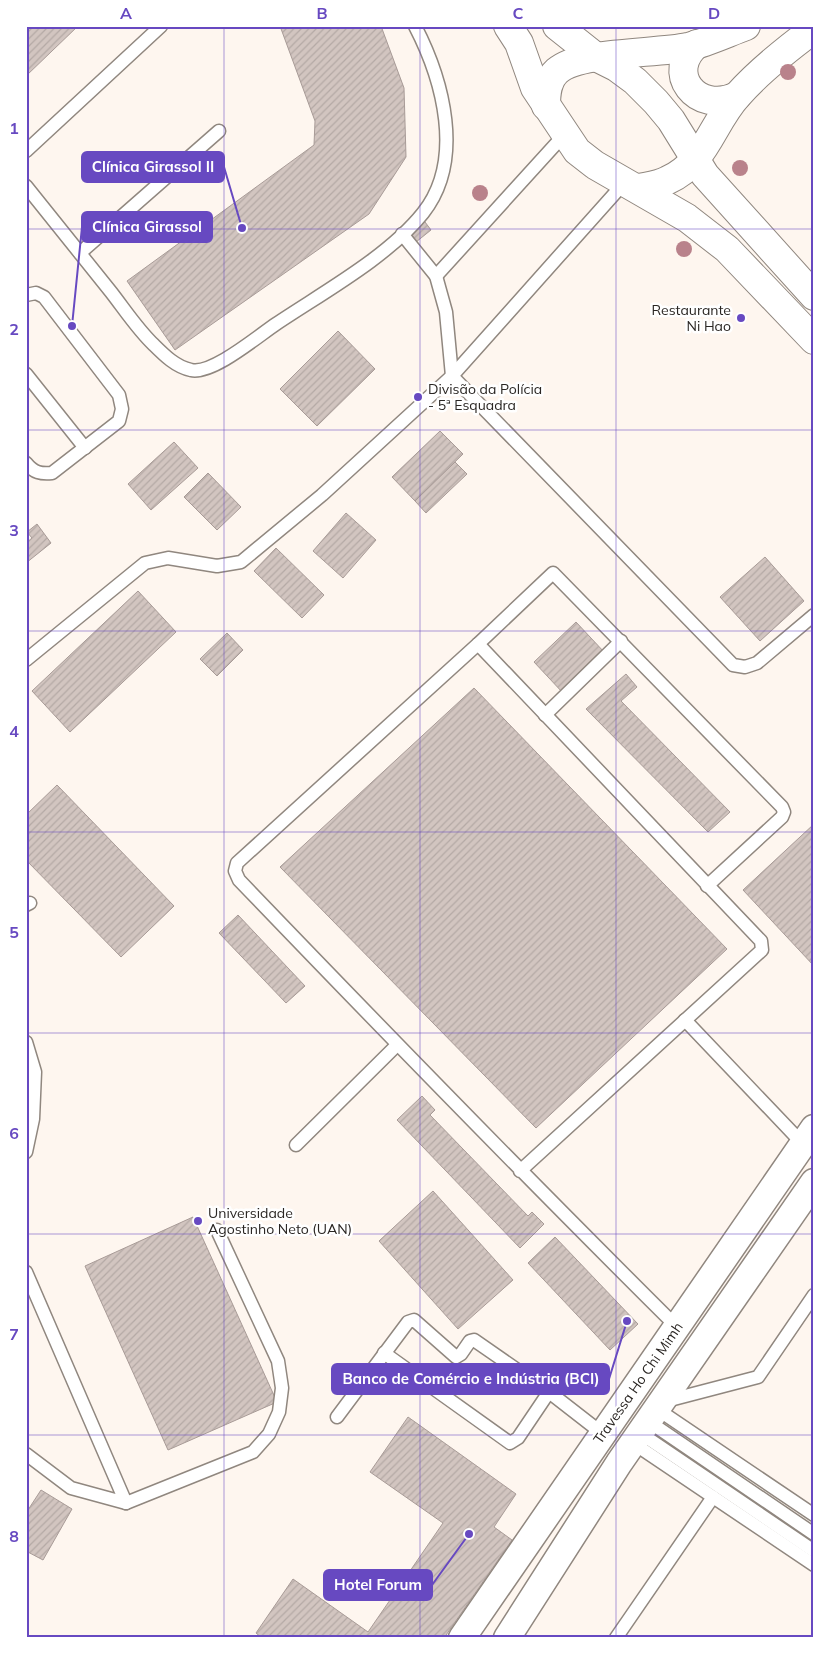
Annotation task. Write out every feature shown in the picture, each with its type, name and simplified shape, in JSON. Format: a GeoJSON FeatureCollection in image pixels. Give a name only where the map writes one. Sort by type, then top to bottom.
{"type":"FeatureCollection","features":[{"type":"Feature","properties":{"kind":"street"},"geometry":{"type":"LineString","coordinates":[[508,26],[519,43],[535,88],[564,135],[577,150],[595,165],[687,218],[727,249],[814,340]]}},
{"type":"Feature","properties":{"kind":"street"},"geometry":{"type":"LineString","coordinates":[[558,26],[596,57],[623,72],[656,102],[671,120],[705,175],[814,296]]}},
{"type":"Feature","properties":{"kind":"street"},"geometry":{"type":"LineString","coordinates":[[546,106],[550,79],[558,70],[581,59],[656,52],[697,44],[746,26]]}},
{"type":"Feature","properties":{"kind":"street"},"geometry":{"type":"LineString","coordinates":[[632,185],[666,182],[678,176],[696,159],[736,96],[802,44],[814,29]]}},
{"type":"Feature","properties":{"kind":"street"},"geometry":{"type":"LineString","coordinates":[[697,44],[688,54],[684,64],[684,75],[688,86],[695,94],[705,100],[716,102],[736,96]]}},
{"type":"Feature","properties":{"kind":"street","name":"Travessa Ho Chi Mimh"},"geometry":{"type":"LineString","coordinates":[[462,1638],[808,1136]]}},
{"type":"Feature","properties":{"kind":"street"},"geometry":{"type":"LineString","coordinates":[[507,1638],[648,1422],[814,1182]]}},
{"type":"Feature","properties":{"kind":"lane"},"geometry":{"type":"LineString","coordinates":[[26,151],[161,26]]}},
{"type":"Feature","properties":{"kind":"lane"},"geometry":{"type":"LineString","coordinates":[[26,186],[153,344],[180,366],[193,371],[206,369],[236,351],[380,253],[424,212],[437,187],[444,165],[445,114],[440,89],[416,26]]}},
{"type":"Feature","properties":{"kind":"lane"},"geometry":{"type":"LineString","coordinates":[[80,253],[219,131]]}},
{"type":"Feature","properties":{"kind":"lane"},"geometry":{"type":"LineString","coordinates":[[436,276],[564,135]]}},
{"type":"Feature","properties":{"kind":"lane"},"geometry":{"type":"LineString","coordinates":[[26,660],[145,563],[168,558],[218,566],[241,562],[322,494],[452,376],[632,185]]}},
{"type":"Feature","properties":{"kind":"lane"},"geometry":{"type":"LineString","coordinates":[[402,234],[436,276],[446,312],[452,376],[733,665],[745,666],[757,663],[814,615]]}},
{"type":"Feature","properties":{"kind":"lane"},"geometry":{"type":"LineString","coordinates":[[26,295],[36,293],[44,297],[119,395],[122,409],[119,421],[52,473],[41,474],[31,470],[26,463]]}},
{"type":"Feature","properties":{"kind":"lane"},"geometry":{"type":"LineString","coordinates":[[26,374],[85,448]]}},
{"type":"Feature","properties":{"kind":"lane"},"geometry":{"type":"LineString","coordinates":[[677,1326],[520,1171],[397,1045],[239,880],[236,871],[237,862],[478,644],[553,573],[621,641],[784,812],[782,817],[707,886]]}},
{"type":"Feature","properties":{"kind":"lane"},"geometry":{"type":"LineString","coordinates":[[545,715],[621,641]]}},
{"type":"Feature","properties":{"kind":"lane"},"geometry":{"type":"LineString","coordinates":[[478,644],[707,886],[762,941],[763,945],[762,950],[520,1171]]}},
{"type":"Feature","properties":{"kind":"lane"},"geometry":{"type":"LineString","coordinates":[[685,1020],[808,1136]]}},
{"type":"Feature","properties":{"kind":"lane"},"geometry":{"type":"LineString","coordinates":[[26,1042],[35,1072],[33,1119],[26,1152]]}},
{"type":"Feature","properties":{"kind":"lane"},"geometry":{"type":"LineString","coordinates":[[296,1145],[397,1045]]}},
{"type":"Feature","properties":{"kind":"lane"},"geometry":{"type":"LineString","coordinates":[[26,1454],[71,1488],[126,1503],[252,1452],[270,1434],[279,1412],[282,1388],[278,1362],[217,1230]]}},
{"type":"Feature","properties":{"kind":"lane"},"geometry":{"type":"LineString","coordinates":[[26,1272],[126,1503]]}},
{"type":"Feature","properties":{"kind":"lane"},"geometry":{"type":"LineString","coordinates":[[648,1422],[758,1377],[814,1295]]}},
{"type":"Feature","properties":{"kind":"lane"},"geometry":{"type":"LineString","coordinates":[[337,1418],[408,1322],[414,1320],[456,1356],[460,1354],[472,1339],[549,1392],[602,1434]]}},
{"type":"Feature","properties":{"kind":"lane"},"geometry":{"type":"LineString","coordinates":[[384,1353],[510,1443],[518,1438],[549,1392]]}},
{"type":"Feature","properties":{"kind":"lane"},"geometry":{"type":"LineString","coordinates":[[648,1422],[713,1497],[814,1566]]}},
{"type":"Feature","properties":{"kind":"lane"},"geometry":{"type":"LineString","coordinates":[[648,1422],[814,1515]]}},
{"type":"Feature","properties":{"kind":"lane"},"geometry":{"type":"LineString","coordinates":[[648,1422],[814,1534]]}},
{"type":"Feature","properties":{"kind":"lane"},"geometry":{"type":"LineString","coordinates":[[648,1422],[814,1551]]}},
{"type":"Feature","properties":{"kind":"lane"},"geometry":{"type":"LineString","coordinates":[[616,1638],[713,1497]]}},
{"type":"Feature","properties":{"kind":"building"},"geometry":{"type":"Polygon","coordinates":[[[26,26],[78,26],[26,76],[26,26]]]}},
{"type":"Feature","properties":{"kind":"building"},"geometry":{"type":"Polygon","coordinates":[[[280,26],[381,26],[404,88],[406,157],[369,214],[175,350],[127,281],[314,145],[315,121],[280,26]]]}},
{"type":"Feature","properties":{"kind":"building"},"geometry":{"type":"Polygon","coordinates":[[[422,218],[431,230],[416,242],[407,231],[422,218]]]}},
{"type":"Feature","properties":{"kind":"building"},"geometry":{"type":"Polygon","coordinates":[[[338,331],[375,369],[317,426],[280,389],[338,331]]]}},
{"type":"Feature","properties":{"kind":"building"},"geometry":{"type":"Polygon","coordinates":[[[440,431],[463,454],[415,501],[392,477],[440,431]]]}},
{"type":"Feature","properties":{"kind":"building"},"geometry":{"type":"Polygon","coordinates":[[[174,442],[198,468],[151,510],[128,484],[174,442]]]}},
{"type":"Feature","properties":{"kind":"building"},"geometry":{"type":"Polygon","coordinates":[[[455,462],[467,474],[426,513],[415,501],[455,462]]]}},
{"type":"Feature","properties":{"kind":"building"},"geometry":{"type":"Polygon","coordinates":[[[208,473],[241,507],[217,530],[184,497],[208,473]]]}},
{"type":"Feature","properties":{"kind":"building"},"geometry":{"type":"Polygon","coordinates":[[[346,513],[376,540],[343,578],[313,551],[346,513]]]}},
{"type":"Feature","properties":{"kind":"building"},"geometry":{"type":"Polygon","coordinates":[[[37,524],[51,543],[26,563],[26,543],[32,538],[27,532],[37,524]]]}},
{"type":"Feature","properties":{"kind":"building"},"geometry":{"type":"Polygon","coordinates":[[[276,548],[324,595],[302,618],[254,571],[276,548]]]}},
{"type":"Feature","properties":{"kind":"building"},"geometry":{"type":"Polygon","coordinates":[[[765,557],[804,601],[760,641],[720,597],[765,557]]]}},
{"type":"Feature","properties":{"kind":"building"},"geometry":{"type":"Polygon","coordinates":[[[138,591],[176,632],[70,732],[32,691],[138,591]]]}},
{"type":"Feature","properties":{"kind":"building"},"geometry":{"type":"Polygon","coordinates":[[[576,622],[605,653],[563,693],[534,662],[576,622]]]}},
{"type":"Feature","properties":{"kind":"building"},"geometry":{"type":"Polygon","coordinates":[[[227,633],[243,650],[217,676],[200,659],[227,633]]]}},
{"type":"Feature","properties":{"kind":"building"},"geometry":{"type":"Polygon","coordinates":[[[626,674],[637,687],[621,701],[730,812],[708,832],[586,709],[626,674]]]}},
{"type":"Feature","properties":{"kind":"building"},"geometry":{"type":"Polygon","coordinates":[[[474,688],[727,949],[536,1128],[280,867],[474,688]]]}},
{"type":"Feature","properties":{"kind":"building"},"geometry":{"type":"Polygon","coordinates":[[[57,785],[174,906],[121,957],[26,860],[26,815],[57,785]]]}},
{"type":"Feature","properties":{"kind":"building"},"geometry":{"type":"Polygon","coordinates":[[[814,824],[814,966],[743,890],[814,824]]]}},
{"type":"Feature","properties":{"kind":"building"},"geometry":{"type":"Polygon","coordinates":[[[238,915],[305,986],[286,1003],[219,933],[238,915]]]}},
{"type":"Feature","properties":{"kind":"building"},"geometry":{"type":"Polygon","coordinates":[[[422,1096],[435,1110],[430,1115],[528,1216],[532,1212],[544,1224],[520,1248],[397,1120],[422,1096]]]}},
{"type":"Feature","properties":{"kind":"building"},"geometry":{"type":"Polygon","coordinates":[[[433,1191],[513,1280],[458,1329],[379,1241],[433,1191]]]}},
{"type":"Feature","properties":{"kind":"building"},"geometry":{"type":"Polygon","coordinates":[[[193,1217],[277,1402],[168,1450],[85,1266],[193,1217]]]}},
{"type":"Feature","properties":{"kind":"building"},"geometry":{"type":"Polygon","coordinates":[[[555,1237],[638,1324],[610,1350],[528,1263],[555,1237]]]}},
{"type":"Feature","properties":{"kind":"building"},"geometry":{"type":"Polygon","coordinates":[[[408,1417],[516,1494],[494,1527],[512,1540],[444,1638],[262,1638],[256,1633],[293,1579],[368,1632],[443,1523],[370,1472],[408,1417]]]}},
{"type":"Feature","properties":{"kind":"building"},"geometry":{"type":"Polygon","coordinates":[[[41,1490],[72,1509],[43,1560],[26,1551],[26,1513],[41,1490]]]}},
{"type":"Feature","properties":{"kind":"place","name":"Clínica Girassol II"},"geometry":{"type":"Point","coordinates":[242,228]}},
{"type":"Feature","properties":{"kind":"place","name":"Restaurante Ni Hao"},"geometry":{"type":"Point","coordinates":[741,318]}},
{"type":"Feature","properties":{"kind":"place","name":"Clínica Girassol"},"geometry":{"type":"Point","coordinates":[72,326]}},
{"type":"Feature","properties":{"kind":"place","name":"Divisão da Polícia - 5ª Esquadra"},"geometry":{"type":"Point","coordinates":[418,397]}},
{"type":"Feature","properties":{"kind":"place","name":"Universidade Agostinho Neto (UAN)"},"geometry":{"type":"Point","coordinates":[198,1221]}},
{"type":"Feature","properties":{"kind":"place","name":"Banco de Comércio e Indústria (BCI)"},"geometry":{"type":"Point","coordinates":[627,1321]}},
{"type":"Feature","properties":{"kind":"place","name":"Hotel Forum"},"geometry":{"type":"Point","coordinates":[469,1534]}}]}
